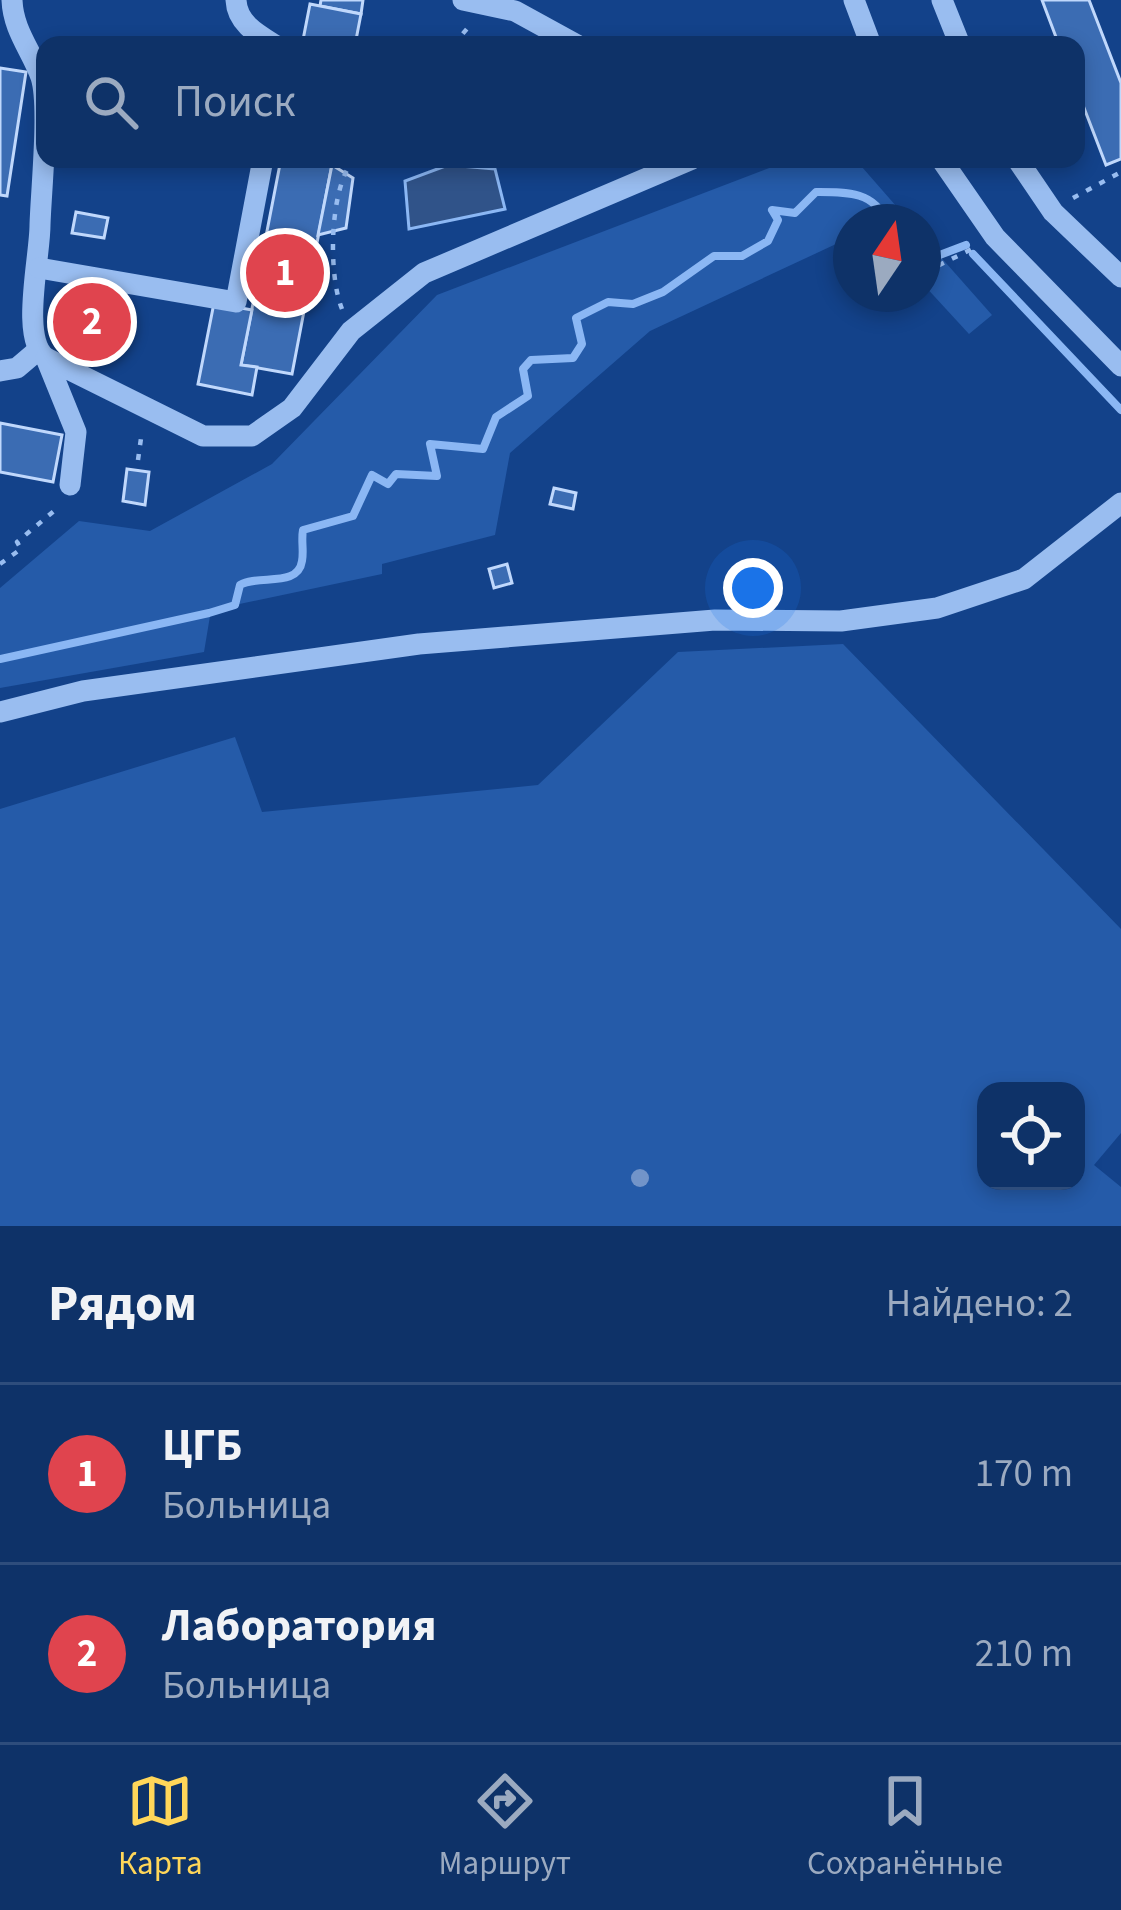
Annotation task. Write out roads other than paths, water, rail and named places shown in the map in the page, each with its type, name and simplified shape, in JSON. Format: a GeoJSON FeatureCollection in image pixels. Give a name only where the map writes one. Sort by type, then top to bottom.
{"type":"FeatureCollection","features":[{"type":"Feature","properties":{"kind":"street"},"geometry":{"type":"LineString","coordinates":[[236,0],[237,12],[260,36]]}},
{"type":"Feature","properties":{"kind":"street"},"geometry":{"type":"LineString","coordinates":[[854,0],[868,36]]}},
{"type":"Feature","properties":{"kind":"street"},"geometry":{"type":"LineString","coordinates":[[942,0],[956,36]]}},
{"type":"Feature","properties":{"kind":"street"},"geometry":{"type":"LineString","coordinates":[[473,1],[514,10],[562,36]]}},
{"type":"Feature","properties":{"kind":"street"},"geometry":{"type":"LineString","coordinates":[[6,2],[36,68]]}},
{"type":"Feature","properties":{"kind":"street"},"geometry":{"type":"LineString","coordinates":[[41,168],[39,268],[30,332],[76,432],[70,484]]}},
{"type":"Feature","properties":{"kind":"street"},"geometry":{"type":"LineString","coordinates":[[39,268],[236,302],[261,168]]}},
{"type":"Feature","properties":{"kind":"street"},"geometry":{"type":"LineString","coordinates":[[41,355],[203,436],[252,436],[292,408],[351,331],[424,273],[671,168]]}},
{"type":"Feature","properties":{"kind":"street"},"geometry":{"type":"LineString","coordinates":[[946,168],[995,237],[1121,366]]}},
{"type":"Feature","properties":{"kind":"street"},"geometry":{"type":"LineString","coordinates":[[1023,168],[1053,212],[1121,277]]}},
{"type":"Feature","properties":{"kind":"street"},"geometry":{"type":"LineString","coordinates":[[0,371],[41,355]]}},
{"type":"Feature","properties":{"kind":"street"},"geometry":{"type":"LineString","coordinates":[[0,712],[83,691],[440,642],[715,620],[841,621],[937,608],[1024,579],[1121,503]]}},
{"type":"Feature","properties":{"kind":"waterway"},"geometry":{"type":"LineString","coordinates":[[0,659],[209,613],[235,605],[240,585],[293,575],[302,561],[303,530],[353,516],[372,475],[388,484],[396,474],[437,476],[430,444],[483,449],[496,417],[528,396],[523,369],[531,360],[573,358],[582,344],[576,318],[608,302],[633,304],[663,292],[714,256],[742,256],[768,241],[778,220],[772,210],[795,213],[816,192],[848,193],[875,204]]}},
{"type":"Feature","properties":{"kind":"waterway"},"geometry":{"type":"LineString","coordinates":[[941,254],[966,245]]}},
{"type":"Feature","properties":{"kind":"waterway"},"geometry":{"type":"LineString","coordinates":[[973,254],[1121,410]]}},
{"type":"Feature","properties":{"kind":"place","name":"ЦГБ"},"geometry":{"type":"Point","coordinates":[285,273]}},
{"type":"Feature","properties":{"kind":"place","name":"Лаборатория"},"geometry":{"type":"Point","coordinates":[92,322]}}]}
